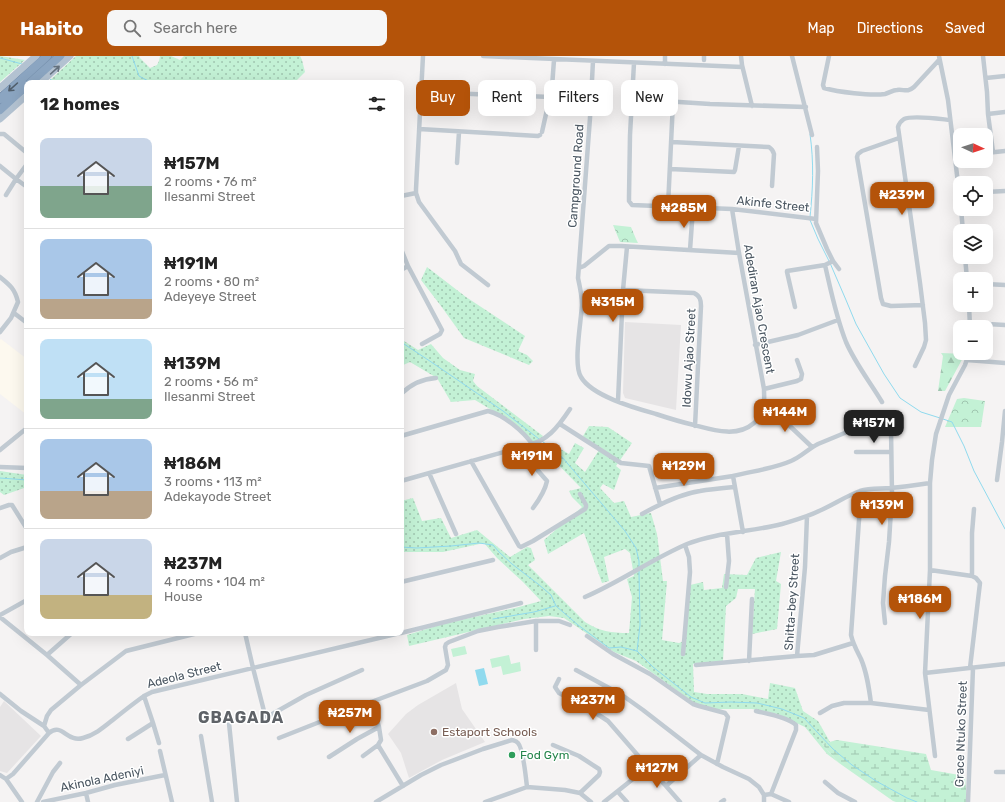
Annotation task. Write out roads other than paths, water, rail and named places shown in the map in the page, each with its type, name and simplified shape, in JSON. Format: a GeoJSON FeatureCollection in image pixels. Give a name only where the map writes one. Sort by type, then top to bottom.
{"type":"FeatureCollection","features":[{"type":"Feature","properties":{"kind":"highway"},"geometry":{"type":"LineString","coordinates":[[0,99],[48,56]]}},
{"type":"Feature","properties":{"kind":"highway"},"geometry":{"type":"LineString","coordinates":[[33,80],[60,56]]}},
{"type":"Feature","properties":{"kind":"highway"},"geometry":{"type":"LineString","coordinates":[[0,110],[24,88]]}},
{"type":"Feature","properties":{"kind":"main road"},"geometry":{"type":"LineString","coordinates":[[0,88],[36,56]]}},
{"type":"Feature","properties":{"kind":"main road"},"geometry":{"type":"LineString","coordinates":[[43,80],[70,56]]}},
{"type":"Feature","properties":{"kind":"main road"},"geometry":{"type":"LineString","coordinates":[[0,119],[24,98]]}},
{"type":"Feature","properties":{"kind":"street"},"geometry":{"type":"LineString","coordinates":[[422,80],[423,56]]}},
{"type":"Feature","properties":{"kind":"street"},"geometry":{"type":"LineString","coordinates":[[484,56],[537,57],[554,60],[742,67]]}},
{"type":"Feature","properties":{"kind":"street"},"geometry":{"type":"LineString","coordinates":[[665,56],[665,64]]}},
{"type":"Feature","properties":{"kind":"street"},"geometry":{"type":"LineString","coordinates":[[742,56],[742,67],[752,106]]}},
{"type":"Feature","properties":{"kind":"street"},"geometry":{"type":"LineString","coordinates":[[792,56],[812,134]]}},
{"type":"Feature","properties":{"kind":"street"},"geometry":{"type":"LineString","coordinates":[[829,56],[823,85],[824,88],[870,94],[886,94],[896,90],[910,90],[939,58]]}},
{"type":"Feature","properties":{"kind":"street"},"geometry":{"type":"LineString","coordinates":[[984,56],[990,128]]}},
{"type":"Feature","properties":{"kind":"street"},"geometry":{"type":"LineString","coordinates":[[939,58],[945,82],[953,133]]}},
{"type":"Feature","properties":{"kind":"street"},"geometry":{"type":"LineString","coordinates":[[553,80],[554,60]]}},
{"type":"Feature","properties":{"kind":"street","name":"Campground Road"},"geometry":{"type":"LineString","coordinates":[[579,268],[593,61]]}},
{"type":"Feature","properties":{"kind":"street","name":"Akinfe Street"},"geometry":{"type":"LineString","coordinates":[[634,63],[634,80]]}},
{"type":"Feature","properties":{"kind":"street"},"geometry":{"type":"LineString","coordinates":[[986,78],[1005,76]]}},
{"type":"Feature","properties":{"kind":"street"},"geometry":{"type":"LineString","coordinates":[[470,94],[544,97]]}},
{"type":"Feature","properties":{"kind":"street"},"geometry":{"type":"LineString","coordinates":[[678,102],[804,107]]}},
{"type":"Feature","properties":{"kind":"street"},"geometry":{"type":"LineString","coordinates":[[988,114],[1005,112]]}},
{"type":"Feature","properties":{"kind":"street"},"geometry":{"type":"LineString","coordinates":[[420,116],[416,193],[419,202],[455,251],[461,264],[488,285]]}},
{"type":"Feature","properties":{"kind":"street"},"geometry":{"type":"LineString","coordinates":[[419,129],[538,136],[541,134],[545,116]]}},
{"type":"Feature","properties":{"kind":"street","name":"Akinfe Street"},"geometry":{"type":"LineString","coordinates":[[632,116],[629,201],[632,205],[732,210],[812,219]]}},
{"type":"Feature","properties":{"kind":"street"},"geometry":{"type":"LineString","coordinates":[[668,206],[673,116]]}},
{"type":"Feature","properties":{"kind":"street"},"geometry":{"type":"LineString","coordinates":[[915,366],[926,340],[923,305],[899,138],[899,124],[905,118],[924,117],[950,120]]}},
{"type":"Feature","properties":{"kind":"street"},"geometry":{"type":"LineString","coordinates":[[457,163],[459,132]]}},
{"type":"Feature","properties":{"kind":"street"},"geometry":{"type":"LineString","coordinates":[[0,134],[4,134],[24,151]]}},
{"type":"Feature","properties":{"kind":"street"},"geometry":{"type":"LineString","coordinates":[[899,138],[862,151],[857,157],[883,304],[891,306],[923,305]]}},
{"type":"Feature","properties":{"kind":"street"},"geometry":{"type":"LineString","coordinates":[[672,142],[772,148],[774,154],[772,186]]}},
{"type":"Feature","properties":{"kind":"street"},"geometry":{"type":"LineString","coordinates":[[670,169],[734,172],[739,146]]}},
{"type":"Feature","properties":{"kind":"street"},"geometry":{"type":"LineString","coordinates":[[817,147],[818,171],[812,219],[821,236],[829,263],[838,320],[846,342],[851,353],[882,402]]}},
{"type":"Feature","properties":{"kind":"street"},"geometry":{"type":"LineString","coordinates":[[993,152],[1005,151]]}},
{"type":"Feature","properties":{"kind":"street"},"geometry":{"type":"LineString","coordinates":[[0,166],[24,185]]}},
{"type":"Feature","properties":{"kind":"street"},"geometry":{"type":"LineString","coordinates":[[6,195],[24,168]]}},
{"type":"Feature","properties":{"kind":"street"},"geometry":{"type":"LineString","coordinates":[[993,192],[1005,191]]}},
{"type":"Feature","properties":{"kind":"street"},"geometry":{"type":"LineString","coordinates":[[404,195],[416,193]]}},
{"type":"Feature","properties":{"kind":"street"},"geometry":{"type":"LineString","coordinates":[[690,250],[694,208]]}},
{"type":"Feature","properties":{"kind":"street","name":"Adediran Ajao Crescent"},"geometry":{"type":"LineString","coordinates":[[732,210],[738,253],[764,390],[764,408]]}},
{"type":"Feature","properties":{"kind":"street"},"geometry":{"type":"LineString","coordinates":[[738,253],[609,246],[584,266],[579,268],[578,278],[582,298],[577,362],[581,379],[592,389],[618,402],[672,420],[714,431],[722,432],[744,429],[756,421],[764,408],[771,410],[812,447]]}},
{"type":"Feature","properties":{"kind":"street"},"geometry":{"type":"LineString","coordinates":[[618,402],[623,290],[627,246]]}},
{"type":"Feature","properties":{"kind":"street"},"geometry":{"type":"LineString","coordinates":[[404,256],[442,330],[440,334],[422,344]]}},
{"type":"Feature","properties":{"kind":"street"},"geometry":{"type":"LineString","coordinates":[[795,307],[788,271],[829,263],[839,269]]}},
{"type":"Feature","properties":{"kind":"street"},"geometry":{"type":"LineString","coordinates":[[404,268],[408,266]]}},
{"type":"Feature","properties":{"kind":"street"},"geometry":{"type":"LineString","coordinates":[[0,277],[14,290],[18,302],[14,313],[0,332]]}},
{"type":"Feature","properties":{"kind":"street"},"geometry":{"type":"LineString","coordinates":[[993,284],[1005,285]]}},
{"type":"Feature","properties":{"kind":"street","name":"Idowu Ajao Street"},"geometry":{"type":"LineString","coordinates":[[623,290],[694,293],[701,299],[702,306],[695,426]]}},
{"type":"Feature","properties":{"kind":"street"},"geometry":{"type":"LineString","coordinates":[[14,313],[24,321]]}},
{"type":"Feature","properties":{"kind":"street"},"geometry":{"type":"LineString","coordinates":[[755,345],[798,335],[838,320]]}},
{"type":"Feature","properties":{"kind":"street"},"geometry":{"type":"LineString","coordinates":[[993,325],[1005,325]]}},
{"type":"Feature","properties":{"kind":"street"},"geometry":{"type":"LineString","coordinates":[[764,390],[801,379],[802,374],[797,360]]}},
{"type":"Feature","properties":{"kind":"street"},"geometry":{"type":"LineString","coordinates":[[935,756],[925,673],[930,570],[930,483],[936,434],[949,395],[966,360],[1005,363]]}},
{"type":"Feature","properties":{"kind":"street"},"geometry":{"type":"LineString","coordinates":[[404,391],[413,384],[436,378]]}},
{"type":"Feature","properties":{"kind":"street"},"geometry":{"type":"LineString","coordinates":[[404,480],[531,445],[548,436],[560,424],[570,409]]}},
{"type":"Feature","properties":{"kind":"street"},"geometry":{"type":"LineString","coordinates":[[404,435],[488,411],[499,415],[523,433],[531,445],[531,460],[533,465],[547,481],[542,495],[533,508]]}},
{"type":"Feature","properties":{"kind":"street"},"geometry":{"type":"LineString","coordinates":[[997,480],[1005,411]]}},
{"type":"Feature","properties":{"kind":"street"},"geometry":{"type":"LineString","coordinates":[[560,424],[621,463],[649,466],[660,504]]}},
{"type":"Feature","properties":{"kind":"street"},"geometry":{"type":"LineString","coordinates":[[655,488],[733,476],[792,461],[825,440],[864,425]]}},
{"type":"Feature","properties":{"kind":"street"},"geometry":{"type":"LineString","coordinates":[[885,623],[883,603],[889,542],[892,488],[891,429]]}},
{"type":"Feature","properties":{"kind":"street"},"geometry":{"type":"LineString","coordinates":[[0,450],[24,430]]}},
{"type":"Feature","properties":{"kind":"street"},"geometry":{"type":"LineString","coordinates":[[856,452],[891,452]]}},
{"type":"Feature","properties":{"kind":"street"},"geometry":{"type":"LineString","coordinates":[[471,461],[519,546],[521,547],[585,509],[586,505],[580,494]]}},
{"type":"Feature","properties":{"kind":"street"},"geometry":{"type":"LineString","coordinates":[[0,467],[24,468]]}},
{"type":"Feature","properties":{"kind":"street"},"geometry":{"type":"LineString","coordinates":[[429,473],[456,534]]}},
{"type":"Feature","properties":{"kind":"street"},"geometry":{"type":"LineString","coordinates":[[733,476],[742,532]]}},
{"type":"Feature","properties":{"kind":"street"},"geometry":{"type":"LineString","coordinates":[[585,597],[603,589],[685,545],[705,538],[780,524],[807,516],[861,491],[930,483]]}},
{"type":"Feature","properties":{"kind":"street"},"geometry":{"type":"LineString","coordinates":[[642,514],[660,504],[688,494],[734,486]]}},
{"type":"Feature","properties":{"kind":"street"},"geometry":{"type":"LineString","coordinates":[[861,491],[851,636],[868,681],[870,703]]}},
{"type":"Feature","properties":{"kind":"street"},"geometry":{"type":"LineString","coordinates":[[0,508],[9,505],[12,506],[24,524]]}},
{"type":"Feature","properties":{"kind":"street"},"geometry":{"type":"LineString","coordinates":[[930,570],[972,576],[972,533],[974,509]]}},
{"type":"Feature","properties":{"kind":"street","name":"Shitta-bey Street"},"geometry":{"type":"LineString","coordinates":[[807,516],[805,567],[797,656],[814,655],[853,643]]}},
{"type":"Feature","properties":{"kind":"street"},"geometry":{"type":"LineString","coordinates":[[726,587],[729,561],[727,534]]}},
{"type":"Feature","properties":{"kind":"street"},"geometry":{"type":"LineString","coordinates":[[683,654],[690,572],[689,557],[685,545]]}},
{"type":"Feature","properties":{"kind":"street"},"geometry":{"type":"LineString","coordinates":[[0,558],[11,552],[24,548]]}},
{"type":"Feature","properties":{"kind":"street"},"geometry":{"type":"LineString","coordinates":[[404,581],[493,560]]}},
{"type":"Feature","properties":{"kind":"street","name":"Grace Ntuko Street"},"geometry":{"type":"LineString","coordinates":[[968,802],[971,668],[976,608],[980,586],[980,583],[976,578],[972,576]]}},
{"type":"Feature","properties":{"kind":"street"},"geometry":{"type":"LineString","coordinates":[[749,661],[752,599]]}},
{"type":"Feature","properties":{"kind":"street"},"geometry":{"type":"LineString","coordinates":[[24,602],[0,616],[24,636]]}},
{"type":"Feature","properties":{"kind":"street","name":"Adeola Street"},"geometry":{"type":"LineString","coordinates":[[404,632],[521,603]]}},
{"type":"Feature","properties":{"kind":"street"},"geometry":{"type":"LineString","coordinates":[[536,621],[536,650]]}},
{"type":"Feature","properties":{"kind":"street"},"geometry":{"type":"LineString","coordinates":[[278,738],[427,681],[446,670],[448,665],[444,647],[449,642],[478,631],[536,621],[560,621],[570,625]]}},
{"type":"Feature","properties":{"kind":"street"},"geometry":{"type":"LineString","coordinates":[[24,636],[81,685]]}},
{"type":"Feature","properties":{"kind":"street"},"geometry":{"type":"LineString","coordinates":[[47,655],[69,636]]}},
{"type":"Feature","properties":{"kind":"street"},"geometry":{"type":"LineString","coordinates":[[44,726],[47,716],[51,710],[126,651],[186,636]]}},
{"type":"Feature","properties":{"kind":"street"},"geometry":{"type":"LineString","coordinates":[[246,636],[265,715],[267,717],[306,695],[362,670]]}},
{"type":"Feature","properties":{"kind":"street","name":"Adeola Street"},"geometry":{"type":"LineString","coordinates":[[49,733],[53,730],[60,730],[73,739],[79,739],[92,735],[144,696],[152,692],[388,636]]}},
{"type":"Feature","properties":{"kind":"street"},"geometry":{"type":"LineString","coordinates":[[587,636],[613,654],[650,674],[693,704],[725,713],[728,717],[717,764]]}},
{"type":"Feature","properties":{"kind":"street"},"geometry":{"type":"LineString","coordinates":[[696,665],[797,656]]}},
{"type":"Feature","properties":{"kind":"street"},"geometry":{"type":"LineString","coordinates":[[925,673],[1005,664]]}},
{"type":"Feature","properties":{"kind":"street"},"geometry":{"type":"LineString","coordinates":[[576,670],[627,699],[701,755],[749,779],[759,787],[764,795],[764,802]]}},
{"type":"Feature","properties":{"kind":"street"},"geometry":{"type":"LineString","coordinates":[[559,679],[556,687],[559,693],[588,708],[608,721],[680,802]]}},
{"type":"Feature","properties":{"kind":"street"},"geometry":{"type":"LineString","coordinates":[[0,694],[22,712],[44,726],[49,733],[6,780]]}},
{"type":"Feature","properties":{"kind":"street"},"geometry":{"type":"LineString","coordinates":[[144,696],[159,743]]}},
{"type":"Feature","properties":{"kind":"street"},"geometry":{"type":"LineString","coordinates":[[363,756],[378,745],[381,740],[379,727],[371,702]]}},
{"type":"Feature","properties":{"kind":"street"},"geometry":{"type":"LineString","coordinates":[[820,713],[832,706],[844,703],[870,703],[929,710]]}},
{"type":"Feature","properties":{"kind":"street"},"geometry":{"type":"LineString","coordinates":[[756,711],[776,716],[793,722],[796,725],[796,730],[771,794]]}},
{"type":"Feature","properties":{"kind":"street"},"geometry":{"type":"LineString","coordinates":[[237,802],[229,723],[230,721],[238,719]]}},
{"type":"Feature","properties":{"kind":"street"},"geometry":{"type":"LineString","coordinates":[[128,739],[153,723]]}},
{"type":"Feature","properties":{"kind":"street"},"geometry":{"type":"LineString","coordinates":[[329,757],[379,727]]}},
{"type":"Feature","properties":{"kind":"street"},"geometry":{"type":"LineString","coordinates":[[201,736],[212,802]]}},
{"type":"Feature","properties":{"kind":"street"},"geometry":{"type":"LineString","coordinates":[[376,802],[421,775],[441,765],[512,740],[519,744],[527,787]]}},
{"type":"Feature","properties":{"kind":"street"},"geometry":{"type":"LineString","coordinates":[[378,745],[403,786]]}},
{"type":"Feature","properties":{"kind":"street"},"geometry":{"type":"LineString","coordinates":[[553,745],[579,756],[599,769],[599,775],[580,793]]}},
{"type":"Feature","properties":{"kind":"street"},"geometry":{"type":"LineString","coordinates":[[160,751],[172,802]]}},
{"type":"Feature","properties":{"kind":"street"},"geometry":{"type":"LineString","coordinates":[[666,786],[701,755]]}},
{"type":"Feature","properties":{"kind":"street"},"geometry":{"type":"LineString","coordinates":[[37,802],[53,772],[60,763]]}},
{"type":"Feature","properties":{"kind":"street"},"geometry":{"type":"LineString","coordinates":[[604,802],[648,767]]}},
{"type":"Feature","properties":{"kind":"street"},"geometry":{"type":"LineString","coordinates":[[996,772],[1005,772]]}},
{"type":"Feature","properties":{"kind":"street"},"geometry":{"type":"LineString","coordinates":[[0,774],[22,802]]}},
{"type":"Feature","properties":{"kind":"street","name":"Akinola Adeniyi"},"geometry":{"type":"LineString","coordinates":[[43,802],[165,775]]}},
{"type":"Feature","properties":{"kind":"street"},"geometry":{"type":"LineString","coordinates":[[824,782],[838,793],[855,802]]}},
{"type":"Feature","properties":{"kind":"street"},"geometry":{"type":"LineString","coordinates":[[485,802],[527,787],[565,790],[580,793],[591,802]]}},
{"type":"Feature","properties":{"kind":"street"},"geometry":{"type":"LineString","coordinates":[[618,792],[627,802]]}},
{"type":"Feature","properties":{"kind":"street"},"geometry":{"type":"LineString","coordinates":[[86,793],[88,802]]}},
{"type":"Feature","properties":{"kind":"street"},"geometry":{"type":"LineString","coordinates":[[764,795],[771,794],[789,802]]}},
{"type":"Feature","properties":{"kind":"water"},"geometry":{"type":"Polygon","coordinates":[[[484,668],[488,684],[479,686],[475,670],[484,668]]]}},
{"type":"Feature","properties":{"kind":"waterway"},"geometry":{"type":"LineString","coordinates":[[132,56],[139,76],[146,80]]}},
{"type":"Feature","properties":{"kind":"waterway"},"geometry":{"type":"LineString","coordinates":[[0,58],[22,64]]}},
{"type":"Feature","properties":{"kind":"waterway"},"geometry":{"type":"LineString","coordinates":[[810,134],[813,176],[810,217]]}},
{"type":"Feature","properties":{"kind":"waterway"},"geometry":{"type":"LineString","coordinates":[[810,220],[829,261]]}},
{"type":"Feature","properties":{"kind":"waterway"},"geometry":{"type":"LineString","coordinates":[[830,263],[856,324],[884,374],[900,398],[921,412],[940,418]]}},
{"type":"Feature","properties":{"kind":"waterway"},"geometry":{"type":"LineString","coordinates":[[404,344],[503,411],[539,439]]}},
{"type":"Feature","properties":{"kind":"waterway"},"geometry":{"type":"LineString","coordinates":[[943,419],[952,422],[974,471],[1005,529]]}},
{"type":"Feature","properties":{"kind":"waterway"},"geometry":{"type":"LineString","coordinates":[[542,441],[562,457],[625,531],[636,548],[639,568]]}},
{"type":"Feature","properties":{"kind":"waterway"},"geometry":{"type":"LineString","coordinates":[[0,478],[24,480]]}},
{"type":"Feature","properties":{"kind":"waterway"},"geometry":{"type":"LineString","coordinates":[[404,547],[417,548],[479,543],[493,545],[512,564],[551,595],[556,606],[578,625],[609,648],[621,647],[637,651],[653,667],[691,697],[705,703],[757,703],[782,709],[804,718],[833,749],[852,765],[876,781],[917,802]]}},
{"type":"Feature","properties":{"kind":"waterway"},"geometry":{"type":"LineString","coordinates":[[637,651],[640,625],[639,571]]}},
{"type":"Feature","properties":{"kind":"waterway"},"geometry":{"type":"LineString","coordinates":[[493,619],[534,612],[555,606]]}},
{"type":"Feature","properties":{"kind":"place","name":"Estaport Schools"},"geometry":{"type":"Point","coordinates":[434,732]}},
{"type":"Feature","properties":{"kind":"place","name":"Fod Gym"},"geometry":{"type":"Point","coordinates":[512,755]}},
{"type":"Feature","properties":{"kind":"district","name":"GBAGADA"},"geometry":{"type":"Point","coordinates":[241,717]}}]}
